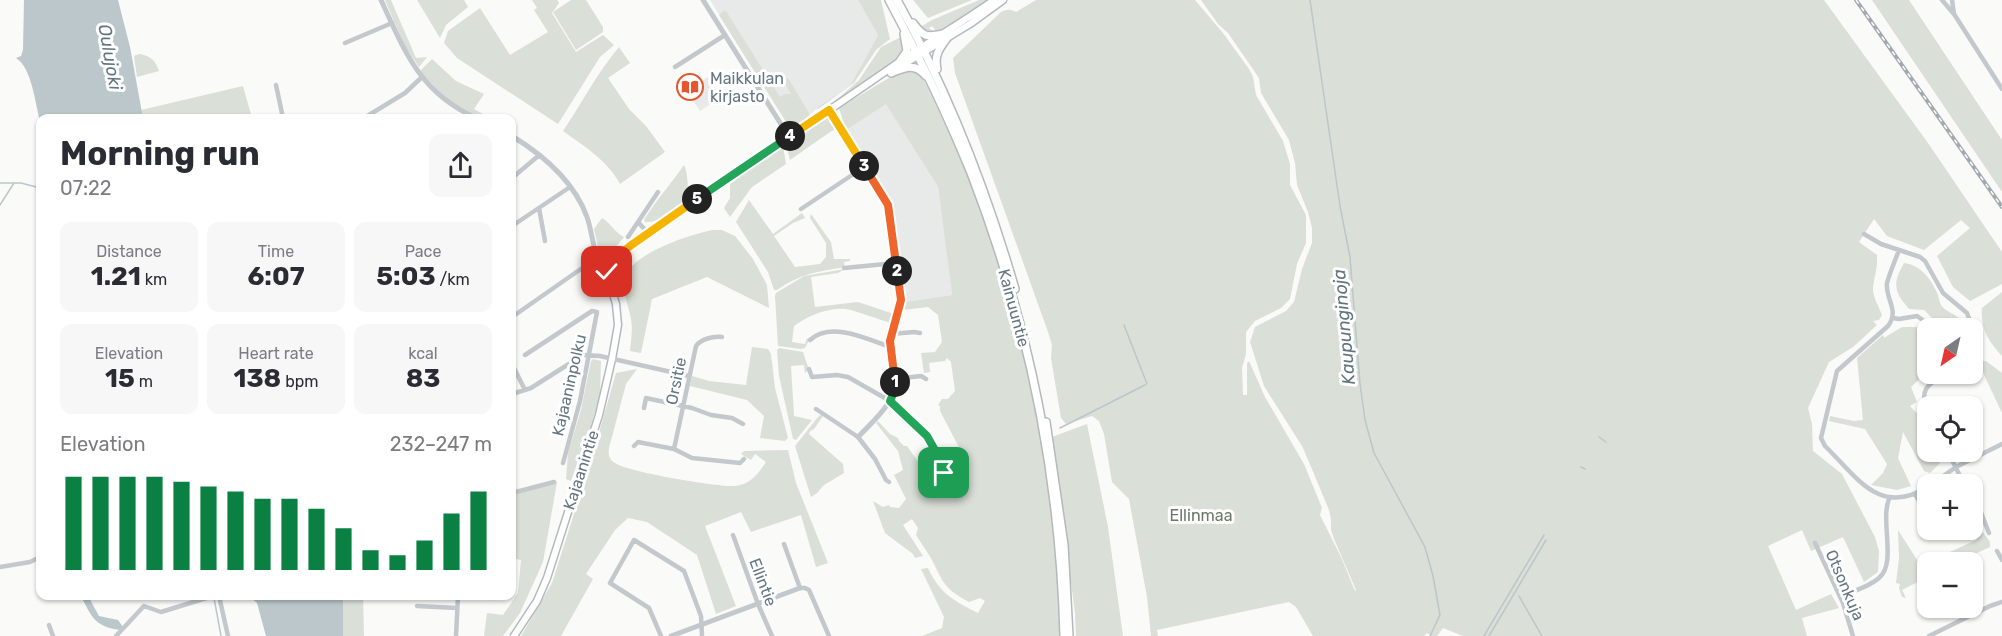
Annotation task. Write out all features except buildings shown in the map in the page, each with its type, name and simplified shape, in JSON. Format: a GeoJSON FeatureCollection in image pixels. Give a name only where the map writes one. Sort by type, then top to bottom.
{"type":"FeatureCollection","features":[{"type":"Feature","properties":{"kind":"highway","name":"Kainuuntie"},"geometry":{"type":"LineString","coordinates":[[889,0],[937,77],[964,139],[1006,259],[1036,372],[1048,435],[1060,513],[1069,636]]}},
{"type":"Feature","properties":{"kind":"highway","name":"Kainuuntie"},"geometry":{"type":"LineString","coordinates":[[897,0],[971,175],[1001,261],[1032,374],[1044,437],[1056,525],[1064,636]]}},
{"type":"Feature","properties":{"kind":"highway"},"geometry":{"type":"LineString","coordinates":[[902,8],[924,35],[945,36],[935,60],[937,77]]}},
{"type":"Feature","properties":{"kind":"highway"},"geometry":{"type":"LineString","coordinates":[[900,61],[906,54],[907,46],[902,23]]}},
{"type":"Feature","properties":{"kind":"highway"},"geometry":{"type":"LineString","coordinates":[[891,73],[913,66],[922,71],[931,82]]}},
{"type":"Feature","properties":{"kind":"main road"},"geometry":{"type":"LineString","coordinates":[[945,36],[994,0]]}},
{"type":"Feature","properties":{"kind":"main road"},"geometry":{"type":"LineString","coordinates":[[611,268],[630,246],[648,233],[900,61],[1003,0]]}},
{"type":"Feature","properties":{"kind":"main road"},"geometry":{"type":"LineString","coordinates":[[878,77],[891,73],[920,51]]}},
{"type":"Feature","properties":{"kind":"main road","name":"Kajaanintie"},"geometry":{"type":"LineString","coordinates":[[514,636],[537,601],[547,578],[599,415],[618,325],[611,268]]}},
{"type":"Feature","properties":{"kind":"street"},"geometry":{"type":"LineString","coordinates":[[381,0],[408,58],[422,77],[453,107],[468,114]]}},
{"type":"Feature","properties":{"kind":"street"},"geometry":{"type":"LineString","coordinates":[[703,0],[789,137]]}},
{"type":"Feature","properties":{"kind":"street"},"geometry":{"type":"LineString","coordinates":[[1942,0],[1954,14],[2002,89]]}},
{"type":"Feature","properties":{"kind":"street"},"geometry":{"type":"LineString","coordinates":[[1952,0],[1954,14]]}},
{"type":"Feature","properties":{"kind":"street"},"geometry":{"type":"LineString","coordinates":[[345,43],[392,23]]}},
{"type":"Feature","properties":{"kind":"street"},"geometry":{"type":"LineString","coordinates":[[675,67],[725,35]]}},
{"type":"Feature","properties":{"kind":"street"},"geometry":{"type":"LineString","coordinates":[[371,114],[405,93],[422,77]]}},
{"type":"Feature","properties":{"kind":"street"},"geometry":{"type":"LineString","coordinates":[[276,85],[282,114]]}},
{"type":"Feature","properties":{"kind":"street"},"geometry":{"type":"LineString","coordinates":[[829,110],[888,205],[901,300],[891,334],[890,347],[895,379],[894,392],[890,401],[858,437]]}},
{"type":"Feature","properties":{"kind":"street"},"geometry":{"type":"LineString","coordinates":[[516,139],[541,156],[570,187],[586,213],[599,258],[611,268]]}},
{"type":"Feature","properties":{"kind":"street"},"geometry":{"type":"LineString","coordinates":[[516,175],[541,156]]}},
{"type":"Feature","properties":{"kind":"street"},"geometry":{"type":"LineString","coordinates":[[801,209],[864,167]]}},
{"type":"Feature","properties":{"kind":"street"},"geometry":{"type":"LineString","coordinates":[[516,223],[570,187]]}},
{"type":"Feature","properties":{"kind":"street"},"geometry":{"type":"LineString","coordinates":[[628,237],[658,192]]}},
{"type":"Feature","properties":{"kind":"street"},"geometry":{"type":"LineString","coordinates":[[539,208],[545,240]]}},
{"type":"Feature","properties":{"kind":"street"},"geometry":{"type":"LineString","coordinates":[[638,222],[648,233]]}},
{"type":"Feature","properties":{"kind":"street"},"geometry":{"type":"LineString","coordinates":[[1864,234],[1881,244],[1920,257],[1925,261],[1942,293],[1966,312],[1968,318]]}},
{"type":"Feature","properties":{"kind":"street"},"geometry":{"type":"LineString","coordinates":[[1899,250],[1887,287],[1894,311],[1893,318],[1888,326],[1837,371],[1821,438],[1825,446],[1876,494],[1889,499],[1915,494],[1917,498]]}},
{"type":"Feature","properties":{"kind":"street"},"geometry":{"type":"LineString","coordinates":[[516,314],[599,258]]}},
{"type":"Feature","properties":{"kind":"street"},"geometry":{"type":"LineString","coordinates":[[844,268],[896,262]]}},
{"type":"Feature","properties":{"kind":"street","name":"Kajaaninpolku"},"geometry":{"type":"LineString","coordinates":[[525,355],[592,311],[597,312],[580,401],[564,463]]}},
{"type":"Feature","properties":{"kind":"street"},"geometry":{"type":"LineString","coordinates":[[1893,318],[1917,316],[1920,318]]}},
{"type":"Feature","properties":{"kind":"street"},"geometry":{"type":"LineString","coordinates":[[810,340],[821,334],[842,332],[890,347]]}},
{"type":"Feature","properties":{"kind":"street"},"geometry":{"type":"LineString","coordinates":[[891,334],[920,333]]}},
{"type":"Feature","properties":{"kind":"street","name":"Orsitie"},"geometry":{"type":"LineString","coordinates":[[674,449],[695,348],[699,342],[716,336],[722,337]]}},
{"type":"Feature","properties":{"kind":"street"},"geometry":{"type":"LineString","coordinates":[[516,393],[531,388],[583,354],[689,376]]}},
{"type":"Feature","properties":{"kind":"street"},"geometry":{"type":"LineString","coordinates":[[809,369],[812,376],[848,377],[890,401],[927,436],[945,468],[944,473]]}},
{"type":"Feature","properties":{"kind":"street"},"geometry":{"type":"LineString","coordinates":[[516,372],[525,390]]}},
{"type":"Feature","properties":{"kind":"street"},"geometry":{"type":"LineString","coordinates":[[895,379],[921,376],[926,379]]}},
{"type":"Feature","properties":{"kind":"street"},"geometry":{"type":"LineString","coordinates":[[644,408],[646,398],[736,419],[743,424]]}},
{"type":"Feature","properties":{"kind":"street"},"geometry":{"type":"LineString","coordinates":[[816,409],[858,437],[889,482]]}},
{"type":"Feature","properties":{"kind":"street"},"geometry":{"type":"LineString","coordinates":[[634,446],[638,442],[674,449],[688,458],[737,464],[744,459]]}},
{"type":"Feature","properties":{"kind":"street"},"geometry":{"type":"LineString","coordinates":[[1946,474],[2002,444]]}},
{"type":"Feature","properties":{"kind":"street"},"geometry":{"type":"LineString","coordinates":[[1953,462],[1959,474]]}},
{"type":"Feature","properties":{"kind":"street"},"geometry":{"type":"LineString","coordinates":[[516,492],[554,482]]}},
{"type":"Feature","properties":{"kind":"street"},"geometry":{"type":"LineString","coordinates":[[1840,597],[1874,582],[1884,571],[1887,561],[1885,511],[1889,499]]}},
{"type":"Feature","properties":{"kind":"street"},"geometry":{"type":"LineString","coordinates":[[1983,516],[1989,533]]}},
{"type":"Feature","properties":{"kind":"street","name":"Ellintie"},"geometry":{"type":"LineString","coordinates":[[733,535],[770,635]]}},
{"type":"Feature","properties":{"kind":"street"},"geometry":{"type":"LineString","coordinates":[[660,636],[649,608],[610,583],[634,540],[684,571],[701,616],[702,636]]}},
{"type":"Feature","properties":{"kind":"street","name":"Otsonkuja"},"geometry":{"type":"LineString","coordinates":[[1815,543],[1840,597],[1853,636]]}},
{"type":"Feature","properties":{"kind":"street"},"geometry":{"type":"LineString","coordinates":[[784,544],[800,588]]}},
{"type":"Feature","properties":{"kind":"street"},"geometry":{"type":"LineString","coordinates":[[1998,551],[2002,560]]}},
{"type":"Feature","properties":{"kind":"street"},"geometry":{"type":"LineString","coordinates":[[0,567],[36,559]]}},
{"type":"Feature","properties":{"kind":"street"},"geometry":{"type":"LineString","coordinates":[[671,636],[805,588],[809,590],[829,636]]}},
{"type":"Feature","properties":{"kind":"street"},"geometry":{"type":"LineString","coordinates":[[118,634],[144,606],[161,612],[200,600]]}},
{"type":"Feature","properties":{"kind":"street"},"geometry":{"type":"LineString","coordinates":[[221,600],[228,636]]}},
{"type":"Feature","properties":{"kind":"street"},"geometry":{"type":"LineString","coordinates":[[456,636],[458,600]]}},
{"type":"Feature","properties":{"kind":"street"},"geometry":{"type":"LineString","coordinates":[[1929,636],[2002,602]]}},
{"type":"Feature","properties":{"kind":"street"},"geometry":{"type":"LineString","coordinates":[[417,606],[457,608]]}},
{"type":"Feature","properties":{"kind":"street"},"geometry":{"type":"LineString","coordinates":[[49,625],[53,636]]}},
{"type":"Feature","properties":{"kind":"shaded area"},"geometry":{"type":"Polygon","coordinates":[[[710,0],[858,0],[878,35],[850,86],[797,123],[785,120],[710,0]]]}},
{"type":"Feature","properties":{"kind":"shaded area"},"geometry":{"type":"Polygon","coordinates":[[[708,77],[721,97],[700,111],[690,96],[702,88],[699,83],[708,77]]]}},
{"type":"Feature","properties":{"kind":"shaded area"},"geometry":{"type":"Polygon","coordinates":[[[886,103],[938,187],[952,295],[905,302],[892,203],[846,130],[886,103]]]}},
{"type":"Feature","properties":{"kind":"green space"},"geometry":{"type":"Polygon","coordinates":[[[385,0],[391,0],[416,58],[427,57],[419,67],[404,45],[385,0]]]}},
{"type":"Feature","properties":{"kind":"green space"},"geometry":{"type":"Polygon","coordinates":[[[417,0],[464,0],[468,7],[446,25],[440,38],[417,0]]]}},
{"type":"Feature","properties":{"kind":"green space"},"geometry":{"type":"Polygon","coordinates":[[[532,0],[557,0],[559,3],[552,13],[576,52],[603,35],[614,45],[600,57],[558,124],[457,58],[444,43],[448,31],[480,8],[510,55],[548,32],[534,10],[537,8],[532,0]]]}},
{"type":"Feature","properties":{"kind":"green space"},"geometry":{"type":"Polygon","coordinates":[[[571,0],[586,0],[603,27],[603,32],[576,50],[553,12],[571,0]]]}},
{"type":"Feature","properties":{"kind":"green space"},"geometry":{"type":"Polygon","coordinates":[[[858,0],[881,0],[890,39],[876,50],[850,86],[878,35],[858,0]]]}},
{"type":"Feature","properties":{"kind":"green space"},"geometry":{"type":"Polygon","coordinates":[[[913,0],[972,0],[928,18],[913,0]]]}},
{"type":"Feature","properties":{"kind":"green space"},"geometry":{"type":"Polygon","coordinates":[[[979,0],[991,0],[941,31],[937,32],[932,26],[929,28],[934,32],[931,35],[920,28],[922,29],[922,26],[932,20],[979,0]]]}},
{"type":"Feature","properties":{"kind":"green space","name":"Ellinmaa"},"geometry":{"type":"Polygon","coordinates":[[[1036,0],[1195,0],[1249,69],[1256,95],[1283,141],[1290,164],[1290,185],[1306,215],[1306,243],[1297,264],[1290,299],[1281,308],[1255,321],[1246,332],[1246,354],[1242,368],[1243,395],[1247,395],[1247,363],[1249,361],[1265,397],[1304,464],[1322,508],[1320,515],[1355,591],[1331,530],[1329,510],[1309,462],[1302,446],[1264,386],[1250,342],[1255,327],[1286,311],[1294,302],[1302,269],[1312,243],[1312,228],[1308,212],[1297,185],[1295,163],[1289,140],[1261,93],[1259,78],[1228,33],[1218,24],[1201,0],[1824,0],[1928,143],[2002,252],[2002,284],[1970,301],[1953,287],[1937,256],[1970,228],[1961,220],[1924,250],[1887,236],[1874,219],[1859,242],[1877,255],[1873,291],[1882,315],[1879,320],[1873,321],[1877,325],[1853,347],[1829,362],[1808,408],[1812,424],[1813,451],[1842,474],[1875,537],[1879,551],[1878,572],[1864,582],[1843,537],[1811,551],[1802,530],[1768,546],[1796,610],[1831,594],[1839,608],[1802,618],[1807,636],[1463,636],[1443,628],[1437,636],[1427,633],[1424,636],[1313,636],[1296,607],[1289,602],[1157,630],[1158,636],[1151,636],[1147,597],[1129,499],[1112,482],[1104,434],[1099,421],[1092,416],[1066,424],[1061,418],[1051,358],[1052,345],[955,73],[953,58],[1001,12],[1012,10],[1016,12],[1036,0]]]}},
{"type":"Feature","properties":{"kind":"green space"},"geometry":{"type":"Polygon","coordinates":[[[1872,0],[1909,0],[2002,140],[2002,192],[1872,0]]]}},
{"type":"Feature","properties":{"kind":"green space"},"geometry":{"type":"Polygon","coordinates":[[[724,11],[780,97],[791,94],[783,81],[788,78],[810,115],[797,125],[788,125],[719,15],[724,11]]]}},
{"type":"Feature","properties":{"kind":"green space"},"geometry":{"type":"Polygon","coordinates":[[[901,37],[904,53],[895,62],[834,102],[859,80],[881,47],[901,37]]]}},
{"type":"Feature","properties":{"kind":"green space"},"geometry":{"type":"Polygon","coordinates":[[[619,47],[630,63],[608,78],[629,109],[646,126],[665,152],[620,184],[602,161],[563,131],[619,47]]]}},
{"type":"Feature","properties":{"kind":"green space"},"geometry":{"type":"Polygon","coordinates":[[[139,54],[152,59],[159,71],[137,77],[134,56],[139,54]]]}},
{"type":"Feature","properties":{"kind":"green space"},"geometry":{"type":"Polygon","coordinates":[[[432,59],[456,81],[484,94],[474,109],[483,114],[472,114],[459,108],[434,87],[420,71],[432,59]]]}},
{"type":"Feature","properties":{"kind":"green space"},"geometry":{"type":"Polygon","coordinates":[[[909,68],[919,73],[926,84],[971,182],[1004,279],[1018,329],[1030,380],[1048,481],[1061,636],[922,636],[942,628],[944,617],[921,569],[928,568],[948,596],[978,613],[985,601],[980,598],[969,602],[946,585],[916,535],[918,528],[912,519],[903,525],[923,556],[915,558],[885,533],[873,501],[883,507],[889,505],[899,508],[906,499],[894,475],[903,470],[898,451],[876,423],[878,421],[890,434],[907,446],[929,477],[934,476],[937,472],[942,486],[944,485],[949,495],[964,487],[968,476],[967,460],[938,405],[942,399],[948,399],[955,391],[951,362],[947,358],[945,361],[929,363],[930,372],[924,373],[921,353],[935,352],[942,342],[938,315],[928,307],[902,310],[905,302],[952,295],[938,187],[886,104],[846,130],[839,108],[909,68]]]}},
{"type":"Feature","properties":{"kind":"green space"},"geometry":{"type":"Polygon","coordinates":[[[243,86],[251,114],[142,114],[141,110],[243,86]]]}},
{"type":"Feature","properties":{"kind":"green space"},"geometry":{"type":"Polygon","coordinates":[[[848,87],[818,109],[817,108],[848,87]]]}},
{"type":"Feature","properties":{"kind":"green space"},"geometry":{"type":"Polygon","coordinates":[[[826,116],[832,118],[838,128],[790,160],[786,145],[826,116]]]}},
{"type":"Feature","properties":{"kind":"green space"},"geometry":{"type":"Polygon","coordinates":[[[783,146],[786,164],[752,187],[730,217],[724,208],[730,198],[730,184],[783,146]]]}},
{"type":"Feature","properties":{"kind":"green space"},"geometry":{"type":"Polygon","coordinates":[[[684,165],[688,184],[685,198],[662,217],[645,222],[644,220],[684,165]]]}},
{"type":"Feature","properties":{"kind":"green space"},"geometry":{"type":"Polygon","coordinates":[[[749,200],[773,234],[802,213],[805,218],[774,236],[795,267],[820,264],[826,257],[826,243],[810,218],[811,214],[831,242],[834,259],[850,259],[850,261],[844,262],[845,267],[810,274],[774,290],[768,272],[736,222],[749,200]]]}},
{"type":"Feature","properties":{"kind":"green space"},"geometry":{"type":"Polygon","coordinates":[[[602,218],[624,237],[615,248],[599,251],[594,229],[602,218]]]}},
{"type":"Feature","properties":{"kind":"green space"},"geometry":{"type":"Polygon","coordinates":[[[713,230],[722,230],[735,236],[753,259],[767,285],[769,308],[707,277],[652,299],[641,353],[630,351],[632,323],[624,287],[627,272],[635,263],[661,247],[713,230]]]}},
{"type":"Feature","properties":{"kind":"green space"},"geometry":{"type":"Polygon","coordinates":[[[1904,263],[1921,270],[1936,289],[1941,305],[1958,318],[1932,318],[1924,310],[1909,309],[1897,292],[1898,276],[1904,263]]]}},
{"type":"Feature","properties":{"kind":"green space"},"geometry":{"type":"Polygon","coordinates":[[[845,269],[838,273],[811,277],[815,307],[858,302],[894,314],[891,323],[852,310],[833,309],[805,319],[794,326],[792,342],[805,344],[807,338],[809,340],[805,348],[778,346],[776,293],[804,276],[845,269]]]}},
{"type":"Feature","properties":{"kind":"green space"},"geometry":{"type":"Polygon","coordinates":[[[2002,292],[2002,356],[1986,334],[1982,308],[2002,292]]]}},
{"type":"Feature","properties":{"kind":"green space"},"geometry":{"type":"Polygon","coordinates":[[[1902,327],[1917,327],[1917,381],[1911,387],[1917,402],[1910,406],[1917,414],[1917,458],[1903,432],[1898,458],[1911,486],[1897,490],[1871,485],[1883,473],[1887,464],[1865,429],[1829,421],[1830,416],[1854,421],[1863,420],[1857,358],[1883,335],[1884,338],[1902,327]]]}},
{"type":"Feature","properties":{"kind":"green space"},"geometry":{"type":"Polygon","coordinates":[[[752,347],[768,349],[771,354],[775,388],[788,438],[785,441],[760,438],[764,416],[747,400],[690,386],[692,376],[709,381],[746,385],[752,347]]]}},
{"type":"Feature","properties":{"kind":"green space"},"geometry":{"type":"Polygon","coordinates":[[[779,348],[803,352],[809,370],[805,373],[804,365],[791,366],[794,416],[812,420],[796,440],[793,439],[779,376],[777,350],[779,348]]]}},
{"type":"Feature","properties":{"kind":"green space"},"geometry":{"type":"Polygon","coordinates":[[[593,359],[601,361],[600,395],[571,481],[566,479],[568,453],[593,359]]]}},
{"type":"Feature","properties":{"kind":"green space"},"geometry":{"type":"Polygon","coordinates":[[[1983,361],[1986,361],[2002,373],[2002,413],[1983,373],[1983,361]]]}},
{"type":"Feature","properties":{"kind":"green space"},"geometry":{"type":"Polygon","coordinates":[[[637,369],[626,384],[609,448],[611,460],[623,467],[654,474],[692,482],[734,486],[749,481],[757,475],[766,462],[755,454],[751,460],[741,454],[744,451],[788,450],[796,483],[828,563],[816,567],[801,515],[751,532],[741,512],[705,526],[736,606],[716,614],[697,555],[647,522],[628,518],[615,530],[586,574],[593,579],[561,636],[521,636],[552,583],[616,373],[637,369]]]}},
{"type":"Feature","properties":{"kind":"green space"},"geometry":{"type":"Polygon","coordinates":[[[822,414],[823,416],[809,434],[843,464],[844,473],[824,485],[811,497],[795,446],[822,414]]]}},
{"type":"Feature","properties":{"kind":"green space"},"geometry":{"type":"Polygon","coordinates":[[[1087,424],[1108,527],[1123,636],[1076,636],[1052,437],[1087,424]]]}},
{"type":"Feature","properties":{"kind":"green space"},"geometry":{"type":"Polygon","coordinates":[[[1919,462],[1940,462],[1930,473],[1924,471],[1919,462]]]}},
{"type":"Feature","properties":{"kind":"green space"},"geometry":{"type":"Polygon","coordinates":[[[557,482],[543,562],[520,613],[503,636],[484,636],[487,613],[503,615],[513,600],[516,600],[518,593],[521,560],[516,559],[516,494],[557,482]]]}},
{"type":"Feature","properties":{"kind":"green space"},"geometry":{"type":"Polygon","coordinates":[[[1898,530],[1917,560],[1917,582],[1902,590],[1906,598],[1902,597],[1900,584],[1896,583],[1899,558],[1898,530]]]}},
{"type":"Feature","properties":{"kind":"green space"},"geometry":{"type":"Polygon","coordinates":[[[1983,532],[1990,542],[1990,547],[1979,552],[1950,552],[1976,540],[1983,540],[1983,532]]]}},
{"type":"Feature","properties":{"kind":"green space"},"geometry":{"type":"Polygon","coordinates":[[[343,600],[363,600],[364,636],[343,636],[343,600]]]}},
{"type":"Feature","properties":{"kind":"water","name":"Oulujoki"},"geometry":{"type":"Polygon","coordinates":[[[24,0],[118,0],[130,47],[142,114],[38,114],[26,70],[16,58],[21,56],[24,0]]]}},
{"type":"Feature","properties":{"kind":"water"},"geometry":{"type":"Polygon","coordinates":[[[83,600],[90,600],[99,616],[118,620],[123,627],[120,630],[105,626],[91,615],[83,600]]]}},
{"type":"Feature","properties":{"kind":"water"},"geometry":{"type":"Polygon","coordinates":[[[254,600],[343,600],[343,636],[266,636],[257,603],[254,600]]]}},
{"type":"Feature","properties":{"kind":"waterway","name":"Kaupunginoja"},"geometry":{"type":"LineString","coordinates":[[1310,0],[1340,206],[1350,257],[1365,420],[1374,453],[1425,547],[1440,615],[1430,636]]}},
{"type":"Feature","properties":{"kind":"waterway"},"geometry":{"type":"LineString","coordinates":[[0,183],[21,183],[36,187]]}},
{"type":"Feature","properties":{"kind":"waterway"},"geometry":{"type":"LineString","coordinates":[[0,205],[14,183]]}},
{"type":"Feature","properties":{"kind":"waterway"},"geometry":{"type":"LineString","coordinates":[[1124,325],[1147,384]]}},
{"type":"Feature","properties":{"kind":"waterway"},"geometry":{"type":"LineString","coordinates":[[1060,428],[1145,385]]}},
{"type":"Feature","properties":{"kind":"waterway"},"geometry":{"type":"LineString","coordinates":[[1599,437],[1606,442]]}},
{"type":"Feature","properties":{"kind":"waterway"},"geometry":{"type":"LineString","coordinates":[[1581,467],[1585,469]]}},
{"type":"Feature","properties":{"kind":"waterway"},"geometry":{"type":"LineString","coordinates":[[1484,636],[1544,535]]}},
{"type":"Feature","properties":{"kind":"waterway"},"geometry":{"type":"LineString","coordinates":[[1489,636],[1546,540]]}},
{"type":"Feature","properties":{"kind":"waterway"},"geometry":{"type":"LineString","coordinates":[[1519,596],[1542,636]]}},
{"type":"Feature","properties":{"kind":"waterway"},"geometry":{"type":"LineString","coordinates":[[214,600],[221,636]]}},
{"type":"Feature","properties":{"kind":"railway"},"geometry":{"type":"LineString","coordinates":[[1856,0],[2002,207]]}},
{"type":"Feature","properties":{"kind":"place","name":"Maikkulan kirjasto"},"geometry":{"type":"Point","coordinates":[690,87]}},
{"type":"Feature","properties":{"kind":"route"},"geometry":{"type":"LineString","coordinates":[[607,272],[607,265],[630,246],[829,110],[883,194],[889,208],[901,300],[890,341],[895,387],[890,401],[931,441],[945,468],[944,473]]}}]}
